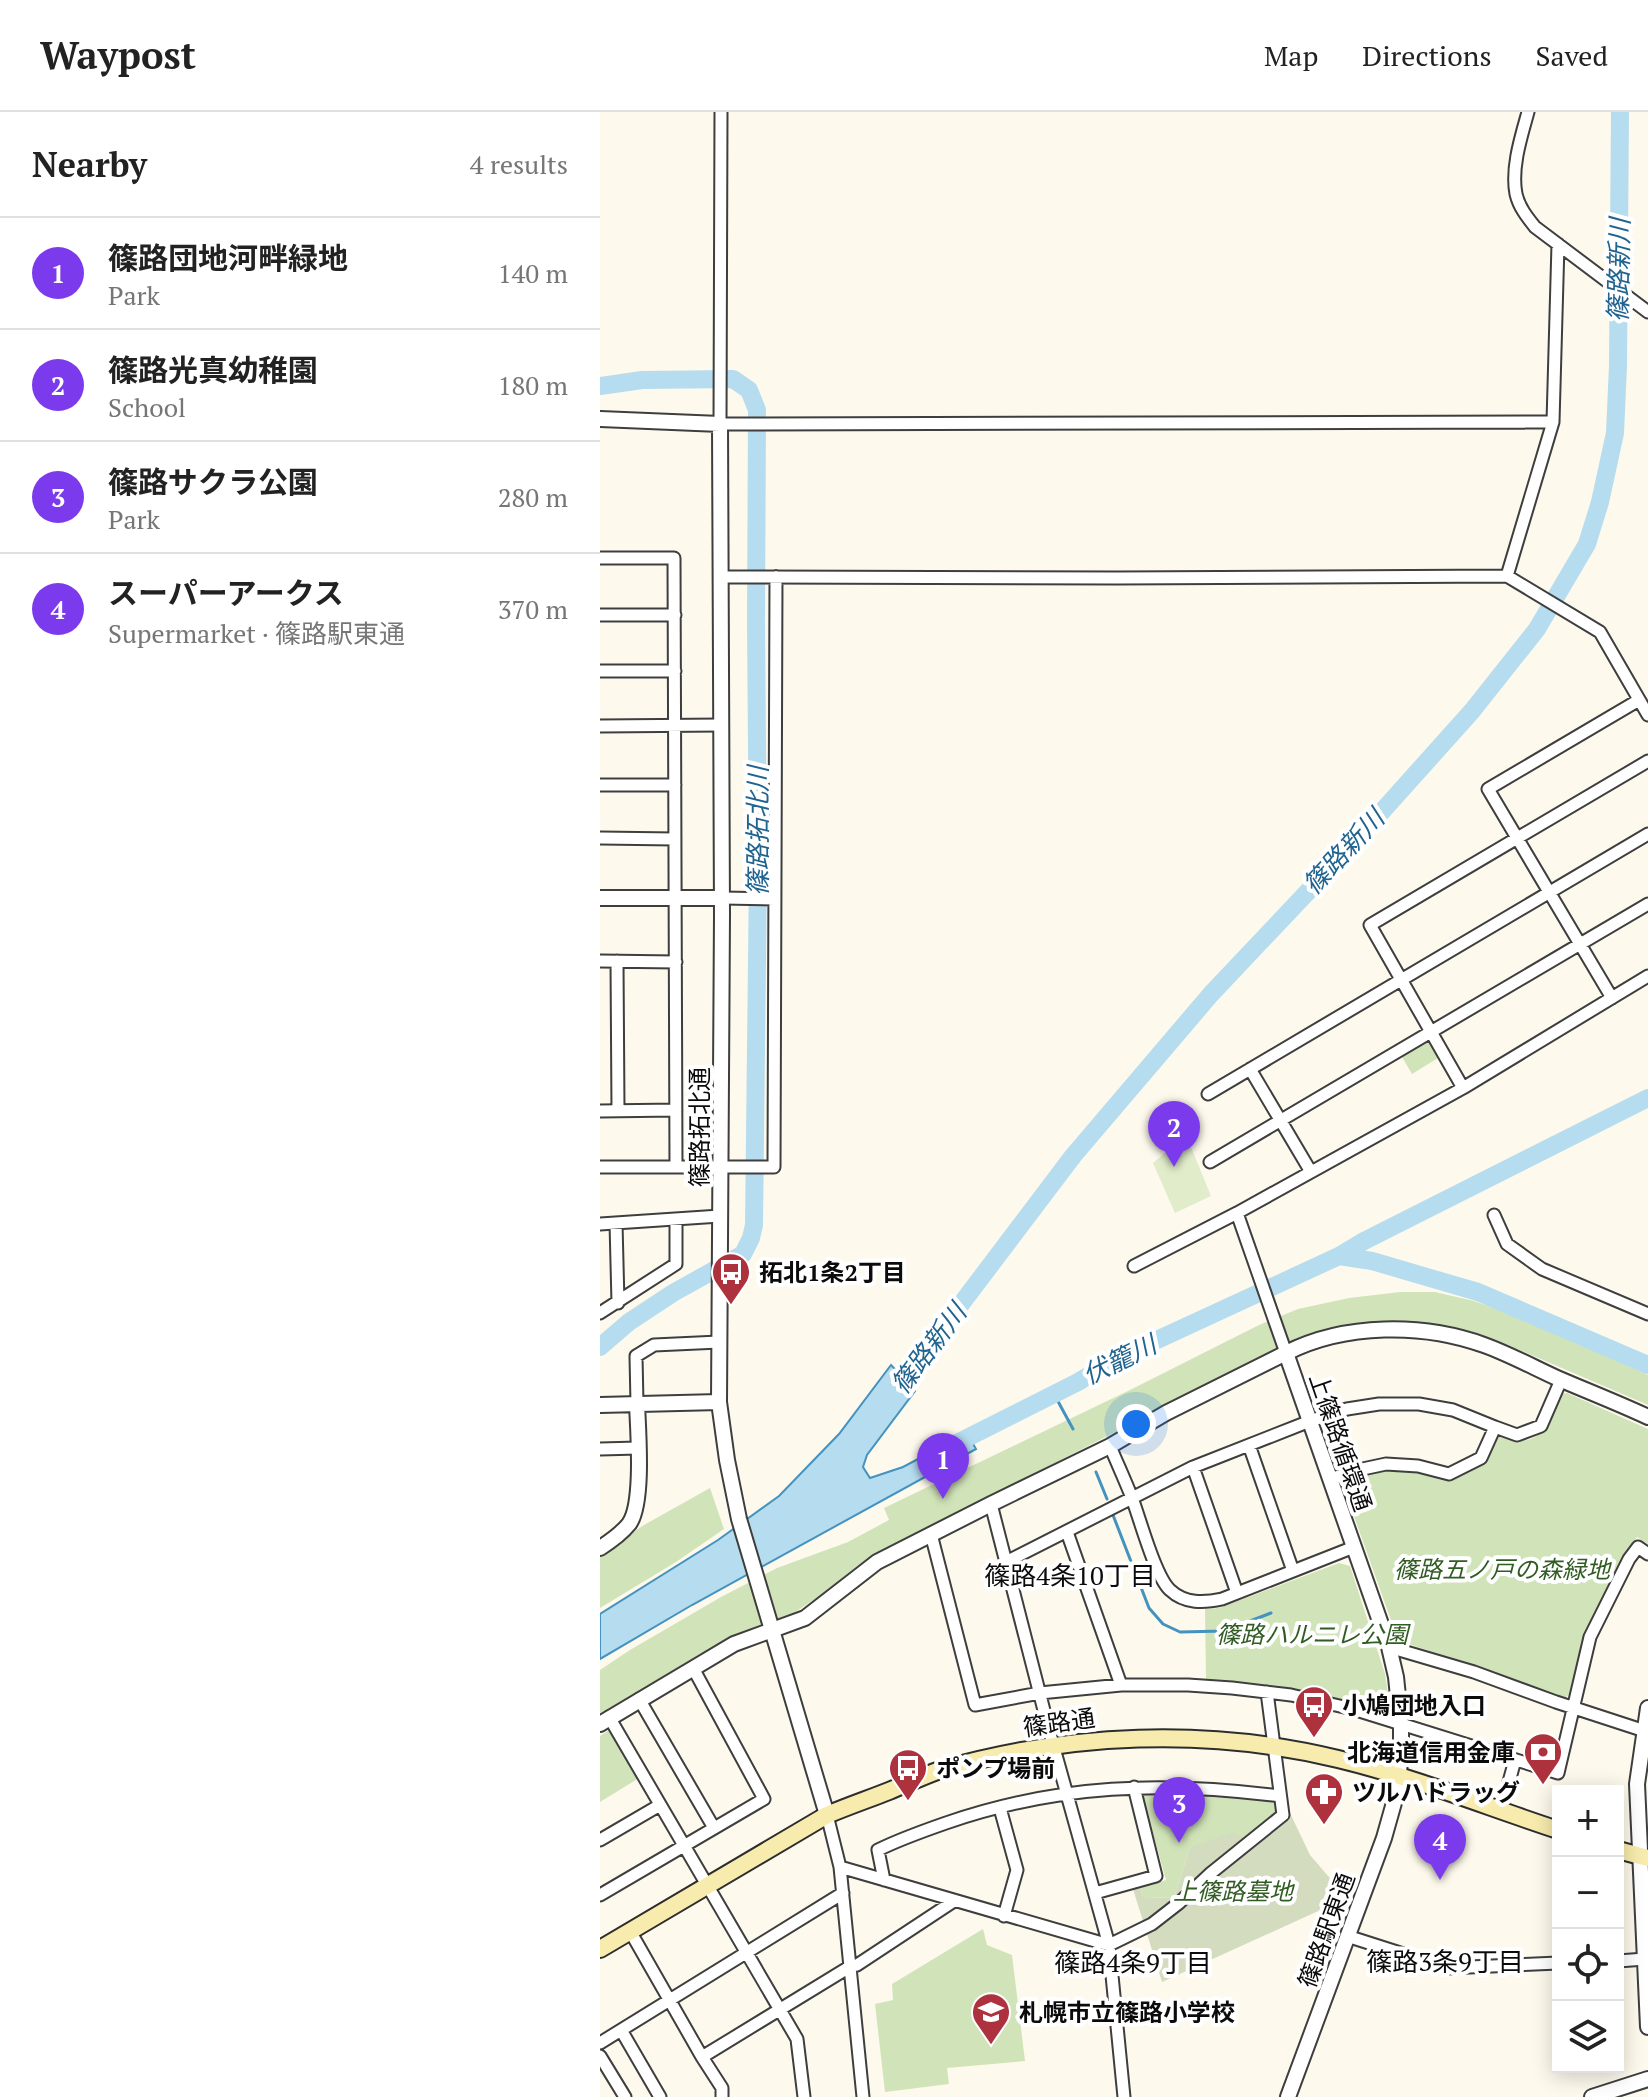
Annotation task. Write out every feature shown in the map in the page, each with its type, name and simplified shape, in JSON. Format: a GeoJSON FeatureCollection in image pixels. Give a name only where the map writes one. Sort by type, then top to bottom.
{"type":"FeatureCollection","features":[{"type":"Feature","properties":{"kind":"main road","name":"篠路通"},"geometry":{"type":"LineString","coordinates":[[600,1949],[827,1815],[937,1771],[1054,1745],[1163,1737],[1275,1746],[1337,1759],[1399,1777],[1552,1828]]}},
{"type":"Feature","properties":{"kind":"main road"},"geometry":{"type":"LineString","coordinates":[[1624,1852],[1644,1857]]}},
{"type":"Feature","properties":{"kind":"street"},"geometry":{"type":"LineString","coordinates":[[720,424],[721,112]]}},
{"type":"Feature","properties":{"kind":"street"},"geometry":{"type":"LineString","coordinates":[[1528,112],[1516,167],[1516,194],[1523,211],[1535,227],[1648,312]]}},
{"type":"Feature","properties":{"kind":"street"},"geometry":{"type":"LineString","coordinates":[[1507,576],[1553,422],[1558,244]]}},
{"type":"Feature","properties":{"kind":"street"},"geometry":{"type":"LineString","coordinates":[[600,419],[771,425],[1553,422]]}},
{"type":"Feature","properties":{"kind":"street","name":"篠路拓北通"},"geometry":{"type":"LineString","coordinates":[[720,424],[722,898],[719,1402],[739,1519],[827,1815]]}},
{"type":"Feature","properties":{"kind":"street"},"geometry":{"type":"LineString","coordinates":[[600,558],[674,558],[676,1167]]}},
{"type":"Feature","properties":{"kind":"street"},"geometry":{"type":"LineString","coordinates":[[722,577],[1507,576],[1600,632],[1648,713]]}},
{"type":"Feature","properties":{"kind":"street"},"geometry":{"type":"LineString","coordinates":[[600,1167],[774,1167],[773,577]]}},
{"type":"Feature","properties":{"kind":"street"},"geometry":{"type":"LineString","coordinates":[[600,615],[675,615]]}},
{"type":"Feature","properties":{"kind":"street"},"geometry":{"type":"LineString","coordinates":[[600,671],[675,671]]}},
{"type":"Feature","properties":{"kind":"street"},"geometry":{"type":"LineString","coordinates":[[1612,998],[1488,789],[1639,700]]}},
{"type":"Feature","properties":{"kind":"street"},"geometry":{"type":"LineString","coordinates":[[600,726],[722,725]]}},
{"type":"Feature","properties":{"kind":"street"},"geometry":{"type":"LineString","coordinates":[[1463,1088],[1370,925],[1648,761]]}},
{"type":"Feature","properties":{"kind":"street"},"geometry":{"type":"LineString","coordinates":[[600,785],[675,785]]}},
{"type":"Feature","properties":{"kind":"street"},"geometry":{"type":"LineString","coordinates":[[1208,1094],[1648,834]]}},
{"type":"Feature","properties":{"kind":"street"},"geometry":{"type":"LineString","coordinates":[[600,838],[675,839]]}},
{"type":"Feature","properties":{"kind":"street"},"geometry":{"type":"LineString","coordinates":[[600,898],[772,899]]}},
{"type":"Feature","properties":{"kind":"street"},"geometry":{"type":"LineString","coordinates":[[1210,1162],[1648,904]]}},
{"type":"Feature","properties":{"kind":"street"},"geometry":{"type":"LineString","coordinates":[[600,961],[676,962]]}},
{"type":"Feature","properties":{"kind":"street"},"geometry":{"type":"LineString","coordinates":[[617,961],[618,1110]]}},
{"type":"Feature","properties":{"kind":"street"},"geometry":{"type":"LineString","coordinates":[[1134,1266],[1463,1088],[1648,976]]}},
{"type":"Feature","properties":{"kind":"street"},"geometry":{"type":"LineString","coordinates":[[1250,1069],[1311,1172]]}},
{"type":"Feature","properties":{"kind":"street"},"geometry":{"type":"LineString","coordinates":[[600,1111],[676,1110]]}},
{"type":"Feature","properties":{"kind":"street"},"geometry":{"type":"LineString","coordinates":[[804,2097],[797,2039],[660,1805],[605,1720],[734,1644],[805,1618],[877,1562],[1110,1446],[1166,1413],[1286,1353],[1237,1213]]}},
{"type":"Feature","properties":{"kind":"street"},"geometry":{"type":"LineString","coordinates":[[1494,1215],[1507,1244],[1542,1269],[1648,1314]]}},
{"type":"Feature","properties":{"kind":"street"},"geometry":{"type":"LineString","coordinates":[[600,1224],[720,1216]]}},
{"type":"Feature","properties":{"kind":"street"},"geometry":{"type":"LineString","coordinates":[[600,1313],[676,1264],[676,1219]]}},
{"type":"Feature","properties":{"kind":"street"},"geometry":{"type":"LineString","coordinates":[[616,1223],[618,1303]]}},
{"type":"Feature","properties":{"kind":"street","name":"上篠路循環通"},"geometry":{"type":"LineString","coordinates":[[1399,1777],[1401,1725],[1389,1647],[1286,1353],[1333,1337],[1369,1330],[1414,1330],[1453,1336],[1485,1345],[1648,1417]]}},
{"type":"Feature","properties":{"kind":"street"},"geometry":{"type":"LineString","coordinates":[[600,1548],[631,1522],[637,1503],[636,1356],[654,1345],[719,1342]]}},
{"type":"Feature","properties":{"kind":"street"},"geometry":{"type":"LineString","coordinates":[[1006,1562],[1193,1467],[1347,1409],[1379,1404],[1419,1404],[1453,1410],[1517,1435],[1530,1432],[1541,1426],[1561,1380]]}},
{"type":"Feature","properties":{"kind":"street"},"geometry":{"type":"LineString","coordinates":[[600,1405],[719,1402]]}},
{"type":"Feature","properties":{"kind":"street"},"geometry":{"type":"LineString","coordinates":[[1330,1479],[1386,1464],[1418,1466],[1449,1474],[1481,1458],[1495,1427]]}},
{"type":"Feature","properties":{"kind":"street"},"geometry":{"type":"LineString","coordinates":[[1249,1445],[1293,1571]]}},
{"type":"Feature","properties":{"kind":"street"},"geometry":{"type":"LineString","coordinates":[[1110,1446],[1159,1575],[1169,1590],[1181,1597],[1207,1603],[1354,1547]]}},
{"type":"Feature","properties":{"kind":"street"},"geometry":{"type":"LineString","coordinates":[[600,1449],[638,1448]]}},
{"type":"Feature","properties":{"kind":"street"},"geometry":{"type":"LineString","coordinates":[[1193,1467],[1237,1593]]}},
{"type":"Feature","properties":{"kind":"street"},"geometry":{"type":"LineString","coordinates":[[991,1504],[1109,1945],[1124,2097]]}},
{"type":"Feature","properties":{"kind":"street"},"geometry":{"type":"LineString","coordinates":[[1067,1532],[1121,1685]]}},
{"type":"Feature","properties":{"kind":"street"},"geometry":{"type":"LineString","coordinates":[[931,1534],[975,1705],[1040,1693],[1121,1685],[1188,1685],[1267,1692],[1353,1709],[1558,1773],[1590,1637],[1629,1559],[1638,1547],[1648,1554]]}},
{"type":"Feature","properties":{"kind":"street"},"geometry":{"type":"LineString","coordinates":[[1389,1647],[1474,1672],[1646,1731]]}},
{"type":"Feature","properties":{"kind":"street"},"geometry":{"type":"LineString","coordinates":[[600,1895],[764,1799],[693,1668]]}},
{"type":"Feature","properties":{"kind":"street"},"geometry":{"type":"LineString","coordinates":[[840,1867],[1109,1945],[1152,1924],[1283,1815],[1267,1692]]}},
{"type":"Feature","properties":{"kind":"street"},"geometry":{"type":"LineString","coordinates":[[639,1699],[714,1828]]}},
{"type":"Feature","properties":{"kind":"street"},"geometry":{"type":"LineString","coordinates":[[1648,1708],[1637,1784],[1644,1857],[1648,2027]]}},
{"type":"Feature","properties":{"kind":"street"},"geometry":{"type":"LineString","coordinates":[[1501,1811],[1515,1760]]}},
{"type":"Feature","properties":{"kind":"street","name":"篠路駅東通"},"geometry":{"type":"LineString","coordinates":[[1288,2097],[1384,1838],[1399,1777]]}},
{"type":"Feature","properties":{"kind":"street"},"geometry":{"type":"LineString","coordinates":[[884,1880],[878,1850],[898,1840],[949,1822],[1067,1793],[1134,1787],[1207,1788],[1280,1796]]}},
{"type":"Feature","properties":{"kind":"street"},"geometry":{"type":"LineString","coordinates":[[1095,1893],[1156,1876],[1134,1787]]}},
{"type":"Feature","properties":{"kind":"street"},"geometry":{"type":"LineString","coordinates":[[600,1840],[660,1805]]}},
{"type":"Feature","properties":{"kind":"street"},"geometry":{"type":"LineString","coordinates":[[1000,1808],[1017,1870],[1004,1916]]}},
{"type":"Feature","properties":{"kind":"street"},"geometry":{"type":"LineString","coordinates":[[827,1815],[840,1867],[863,2097]]}},
{"type":"Feature","properties":{"kind":"street"},"geometry":{"type":"LineString","coordinates":[[600,2043],[843,1893]]}},
{"type":"Feature","properties":{"kind":"street"},"geometry":{"type":"LineString","coordinates":[[702,2057],[857,1965],[954,1901]]}},
{"type":"Feature","properties":{"kind":"street"},"geometry":{"type":"LineString","coordinates":[[630,1931],[722,2088],[722,2097]]}},
{"type":"Feature","properties":{"kind":"street"},"geometry":{"type":"LineString","coordinates":[[1347,1936],[1447,1968],[1552,1963]]}},
{"type":"Feature","properties":{"kind":"street"},"geometry":{"type":"LineString","coordinates":[[1624,1961],[1645,1959]]}},
{"type":"Feature","properties":{"kind":"street"},"geometry":{"type":"LineString","coordinates":[[621,2030],[660,2097]]}},
{"type":"Feature","properties":{"kind":"street"},"geometry":{"type":"LineString","coordinates":[[600,2056],[625,2097]]}},
{"type":"Feature","properties":{"kind":"street"},"geometry":{"type":"LineString","coordinates":[[1592,2097],[1648,2079]]}},
{"type":"Feature","properties":{"kind":"green space"},"geometry":{"type":"Polygon","coordinates":[[[1430,1040],[1438,1058],[1412,1074],[1402,1057],[1430,1040]]]}},
{"type":"Feature","properties":{"kind":"green space"},"geometry":{"type":"Polygon","coordinates":[[[1186,1135],[1211,1196],[1175,1213],[1153,1163],[1186,1135]]]}},
{"type":"Feature","properties":{"kind":"green space"},"geometry":{"type":"Polygon","coordinates":[[[1400,1292],[1435,1292],[1474,1301],[1532,1322],[1609,1356],[1648,1375],[1648,1405],[1508,1345],[1463,1330],[1424,1323],[1367,1323],[1304,1337],[898,1543],[858,1565],[795,1612],[701,1653],[600,1715],[600,1670],[721,1597],[777,1568],[848,1542],[889,1520],[884,1508],[1259,1325],[1298,1309],[1349,1298],[1400,1292]]]}},
{"type":"Feature","properties":{"kind":"green space","name":"篠路五ノ戸の森緑地"},"geometry":{"type":"Polygon","coordinates":[[[1567,1393],[1648,1429],[1648,1544],[1637,1537],[1609,1583],[1582,1641],[1569,1695],[1563,1699],[1398,1640],[1344,1488],[1348,1480],[1382,1472],[1405,1470],[1449,1479],[1470,1472],[1488,1458],[1499,1436],[1524,1441],[1541,1433],[1562,1394],[1567,1393]]]}},
{"type":"Feature","properties":{"kind":"green space"},"geometry":{"type":"Polygon","coordinates":[[[710,1488],[724,1529],[600,1608],[600,1554],[710,1488]]]}},
{"type":"Feature","properties":{"kind":"green space","name":"篠路ハルニレ公園"},"geometry":{"type":"Polygon","coordinates":[[[1339,1563],[1350,1566],[1385,1674],[1390,1707],[1383,1711],[1290,1689],[1206,1679],[1205,1609],[1219,1608],[1339,1563]]]}},
{"type":"Feature","properties":{"kind":"green space"},"geometry":{"type":"Polygon","coordinates":[[[609,1730],[639,1778],[600,1802],[600,1736],[609,1730]]]}},
{"type":"Feature","properties":{"kind":"green space"},"geometry":{"type":"Polygon","coordinates":[[[1146,1793],[1195,1793],[1272,1800],[1276,1803],[1276,1814],[1246,1839],[1190,1847],[1174,1898],[1143,1897],[1140,1888],[1166,1880],[1143,1797],[1146,1793]]]}},
{"type":"Feature","properties":{"kind":"green space","name":"上篠路墓地"},"geometry":{"type":"Polygon","coordinates":[[[1290,1813],[1310,1855],[1347,1898],[1162,1982],[1133,1889],[1140,1888],[1143,1897],[1174,1898],[1190,1847],[1233,1832],[1247,1839],[1276,1814],[1290,1813]]]}},
{"type":"Feature","properties":{"kind":"green space"},"geometry":{"type":"Polygon","coordinates":[[[983,1929],[987,1945],[1012,1955],[1025,2061],[947,2068],[949,2084],[885,2092],[875,2004],[893,2000],[892,1984],[983,1929]]]}},
{"type":"Feature","properties":{"kind":"water"},"geometry":{"type":"Polygon","coordinates":[[[891,1365],[915,1391],[867,1455],[863,1467],[870,1478],[903,1467],[967,1433],[976,1449],[600,1659],[600,1614],[718,1540],[779,1496],[839,1434],[891,1365]]]}},
{"type":"Feature","properties":{"kind":"waterway","name":"篠路新川"},"geometry":{"type":"LineString","coordinates":[[890,1398],[1073,1156],[1211,994],[1351,846],[1472,711],[1537,629],[1587,544],[1615,433],[1620,112]]}},
{"type":"Feature","properties":{"kind":"waterway","name":"篠路拓北川"},"geometry":{"type":"LineString","coordinates":[[600,386],[642,380],[733,379],[749,390],[757,410],[758,872],[754,1225],[751,1238],[743,1254],[673,1293],[629,1322],[600,1347]]}},
{"type":"Feature","properties":{"kind":"waterway","name":"伏籠川"},"geometry":{"type":"LineString","coordinates":[[949,1447],[1078,1382],[1118,1358],[1339,1256],[1648,1098]]}},
{"type":"Feature","properties":{"kind":"waterway"},"geometry":{"type":"LineString","coordinates":[[1339,1256],[1372,1261],[1478,1292],[1648,1365]]}},
{"type":"Feature","properties":{"kind":"waterway"},"geometry":{"type":"LineString","coordinates":[[1054,1394],[1073,1429]]}},
{"type":"Feature","properties":{"kind":"waterway"},"geometry":{"type":"LineString","coordinates":[[1096,1472],[1107,1499]]}},
{"type":"Feature","properties":{"kind":"waterway"},"geometry":{"type":"LineString","coordinates":[[1113,1515],[1149,1608],[1163,1624],[1180,1632],[1224,1631],[1271,1613]]}},
{"type":"Feature","properties":{"kind":"place","name":"篠路光真幼稚園"},"geometry":{"type":"Point","coordinates":[1174,1167]}},
{"type":"Feature","properties":{"kind":"place","name":"拓北1条2丁目"},"geometry":{"type":"Point","coordinates":[731,1306]}},
{"type":"Feature","properties":{"kind":"place","name":"篠路団地河畔緑地"},"geometry":{"type":"Point","coordinates":[943,1499]}},
{"type":"Feature","properties":{"kind":"place","name":"小鳩団地入口"},"geometry":{"type":"Point","coordinates":[1314,1739]}},
{"type":"Feature","properties":{"kind":"place","name":"北海道信用金庫"},"geometry":{"type":"Point","coordinates":[1543,1786]}},
{"type":"Feature","properties":{"kind":"place","name":"ポンプ場前"},"geometry":{"type":"Point","coordinates":[908,1802]}},
{"type":"Feature","properties":{"kind":"place","name":"ツルハドラッグ"},"geometry":{"type":"Point","coordinates":[1324,1826]}},
{"type":"Feature","properties":{"kind":"place","name":"篠路サクラ公園"},"geometry":{"type":"Point","coordinates":[1179,1843]}},
{"type":"Feature","properties":{"kind":"place","name":"スーパーアークス"},"geometry":{"type":"Point","coordinates":[1440,1880]}},
{"type":"Feature","properties":{"kind":"place","name":"札幌市立篠路小学校"},"geometry":{"type":"Point","coordinates":[991,2046]}},
{"type":"Feature","properties":{"kind":"district","name":"篠路4条10丁目"},"geometry":{"type":"Point","coordinates":[1070,1575]}},
{"type":"Feature","properties":{"kind":"district","name":"篠路3条9丁目"},"geometry":{"type":"Point","coordinates":[1445,1961]}},
{"type":"Feature","properties":{"kind":"district","name":"篠路4条9丁目"},"geometry":{"type":"Point","coordinates":[1133,1962]}}]}
